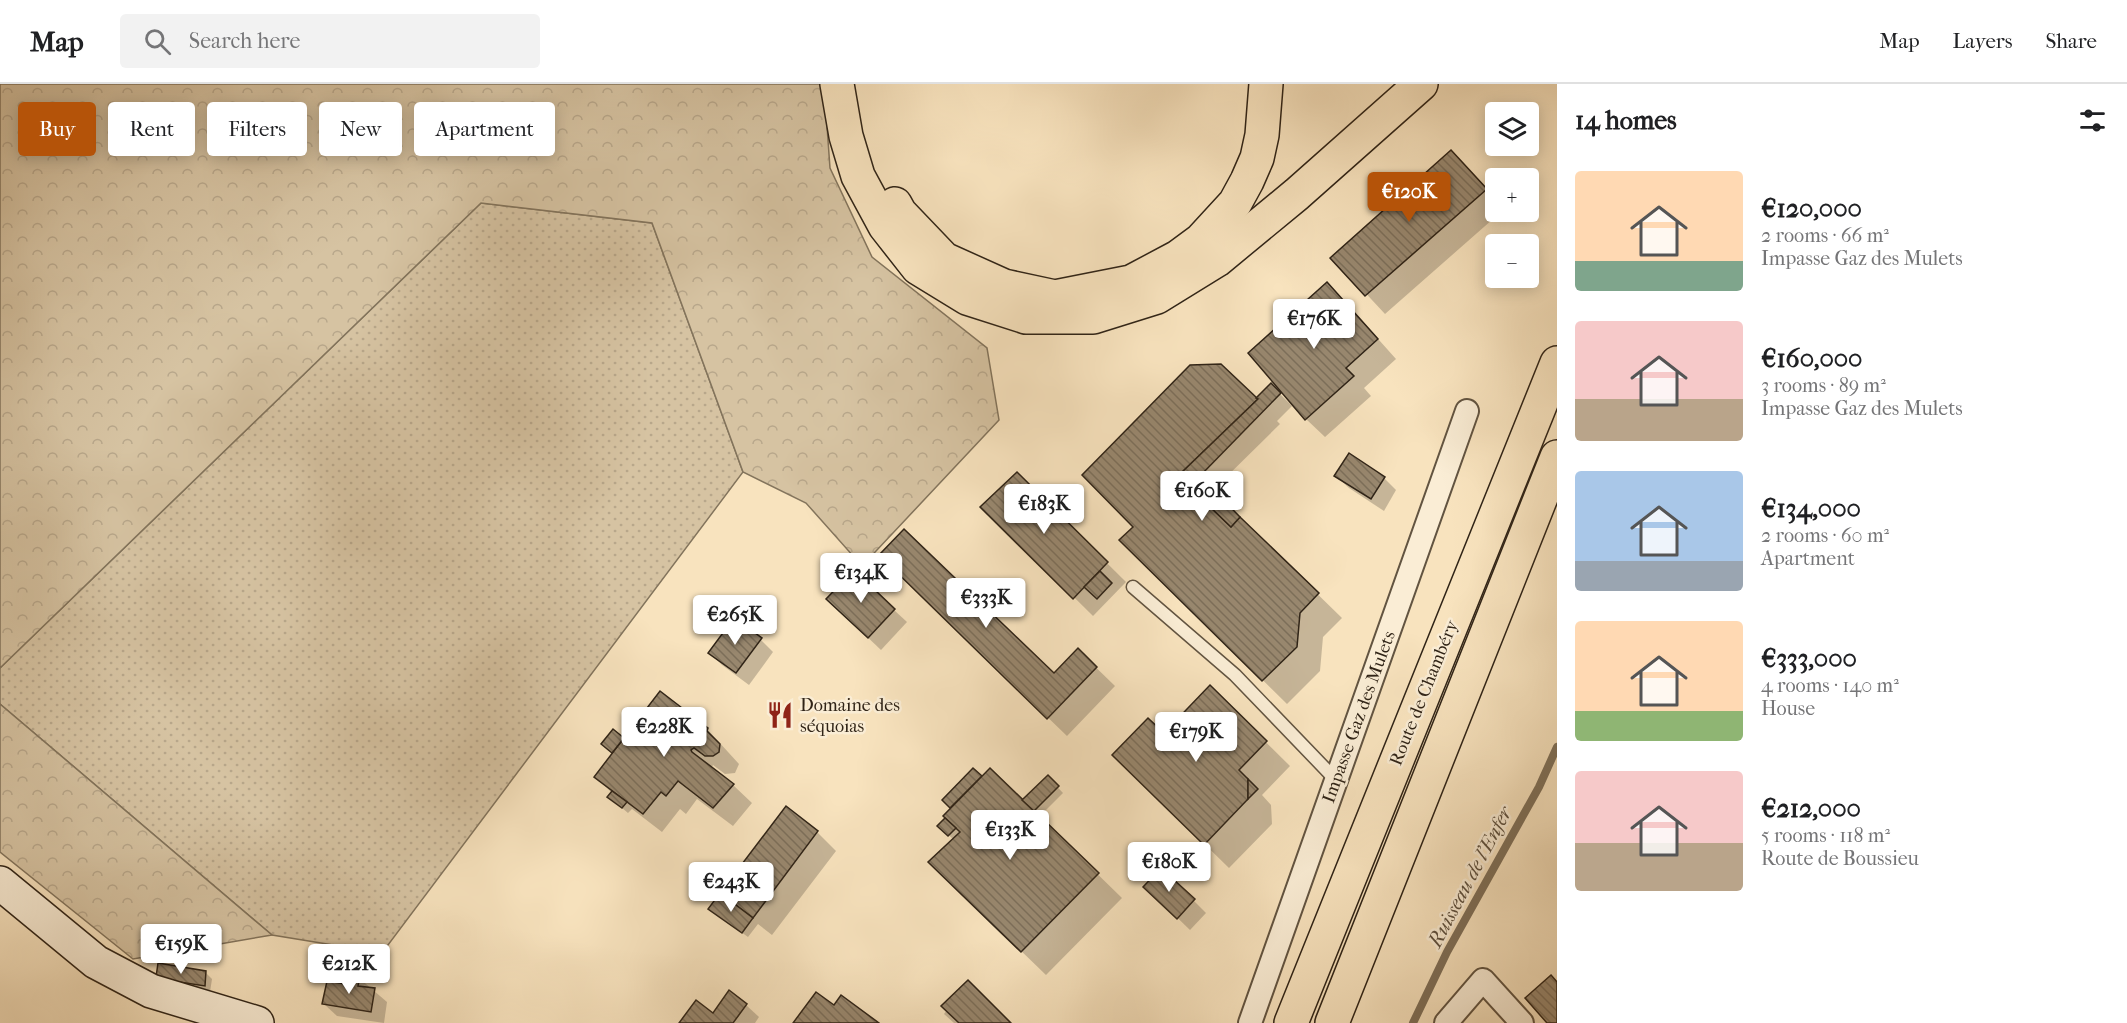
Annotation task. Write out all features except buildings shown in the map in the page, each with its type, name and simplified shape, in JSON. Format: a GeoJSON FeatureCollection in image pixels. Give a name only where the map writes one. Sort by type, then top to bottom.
{"type":"FeatureCollection","features":[{"type":"Feature","properties":{"kind":"main road"},"geometry":{"type":"LineString","coordinates":[[837,84],[846,136],[858,176],[885,226],[918,268],[967,298],[1026,317],[1093,317],[1156,297],[1217,260],[1297,194],[1421,84]]}},
{"type":"Feature","properties":{"kind":"main road"},"geometry":{"type":"LineString","coordinates":[[856,84],[872,160],[900,213],[944,259],[1004,286],[1054,297],[1131,282],[1178,257],[1201,240],[1235,203],[1247,181],[1262,135],[1266,84]]}},
{"type":"Feature","properties":{"kind":"main road","name":"Route de Chambéry"},"geometry":{"type":"LineString","coordinates":[[1291,1023],[1557,363]]}},
{"type":"Feature","properties":{"kind":"main road","name":"Route de Chambéry"},"geometry":{"type":"LineString","coordinates":[[1332,1023],[1557,457]]}},
{"type":"Feature","properties":{"kind":"street","name":"Impasse Gaz des Mulets"},"geometry":{"type":"LineString","coordinates":[[1250,1023],[1467,411]]}},
{"type":"Feature","properties":{"kind":"street"},"geometry":{"type":"LineString","coordinates":[[0,883],[96,962],[151,991],[257,1023]]}},
{"type":"Feature","properties":{"kind":"street"},"geometry":{"type":"LineString","coordinates":[[1446,1023],[1483,980],[1522,1023]]}},
{"type":"Feature","properties":{"kind":"lane"},"geometry":{"type":"LineString","coordinates":[[1133,587],[1235,675],[1336,780]]}},
{"type":"Feature","properties":{"kind":"green space"},"geometry":{"type":"Polygon","coordinates":[[[0,84],[824,84],[830,168],[872,257],[987,348],[999,420],[862,566],[806,503],[743,472],[652,223],[481,203],[0,668],[0,84]]]}},
{"type":"Feature","properties":{"kind":"green space"},"geometry":{"type":"Polygon","coordinates":[[[481,203],[652,223],[743,472],[382,953],[272,935],[0,704],[0,668],[481,203]]]}},
{"type":"Feature","properties":{"kind":"green space"},"geometry":{"type":"Polygon","coordinates":[[[0,704],[272,935],[133,959],[0,852],[0,704]]]}},
{"type":"Feature","properties":{"kind":"waterway","name":"Ruisseau de l'Enfer"},"geometry":{"type":"LineString","coordinates":[[1413,1023],[1447,952],[1539,787],[1557,747]]}},
{"type":"Feature","properties":{"kind":"place","name":"Domaine des séquoias"},"geometry":{"type":"Point","coordinates":[780,715]}}]}
